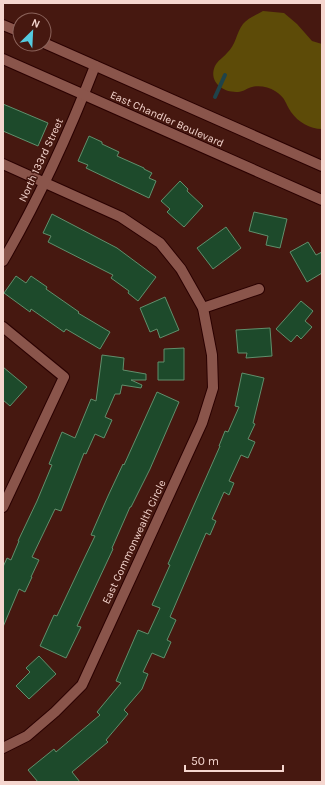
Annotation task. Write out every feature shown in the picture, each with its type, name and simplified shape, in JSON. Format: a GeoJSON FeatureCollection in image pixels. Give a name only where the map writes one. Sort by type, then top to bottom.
{"type":"FeatureCollection","features":[{"type":"Feature","properties":{"kind":"street","name":"East Chandler Boulevard"},"geometry":{"type":"LineString","coordinates":[[52,47],[322,166]]}},
{"type":"Feature","properties":{"kind":"street","name":"East Chandler Boulevard"},"geometry":{"type":"LineString","coordinates":[[3,59],[322,200]]}},
{"type":"Feature","properties":{"kind":"street","name":"North 133rd Street"},"geometry":{"type":"LineString","coordinates":[[3,261],[44,182],[96,66]]}},
{"type":"Feature","properties":{"kind":"street","name":"East Commonwealth Circle"},"geometry":{"type":"LineString","coordinates":[[3,164],[120,217],[160,243],[181,269],[203,308],[212,356],[213,388],[202,423],[82,685],[55,712],[27,736],[3,748]]}},
{"type":"Feature","properties":{"kind":"street"},"geometry":{"type":"LineString","coordinates":[[203,308],[259,289]]}},
{"type":"Feature","properties":{"kind":"street"},"geometry":{"type":"LineString","coordinates":[[3,327],[64,377],[3,507]]}},
{"type":"Feature","properties":{"kind":"shaded area"},"geometry":{"type":"Polygon","coordinates":[[[263,11],[284,13],[297,24],[312,41],[322,44],[322,129],[313,128],[301,122],[294,116],[281,96],[273,90],[258,86],[240,92],[232,92],[227,91],[215,82],[213,72],[215,66],[230,50],[243,24],[250,18],[263,11]]]}},
{"type":"Feature","properties":{"kind":"building"},"geometry":{"type":"Polygon","coordinates":[[[3,104],[48,123],[38,146],[3,131],[3,104]]]}},
{"type":"Feature","properties":{"kind":"building"},"geometry":{"type":"Polygon","coordinates":[[[89,136],[119,152],[117,156],[152,173],[149,178],[156,181],[149,198],[86,168],[88,165],[78,161],[89,136]]]}},
{"type":"Feature","properties":{"kind":"building"},"geometry":{"type":"Polygon","coordinates":[[[180,181],[188,189],[187,191],[203,206],[184,227],[167,212],[170,209],[161,201],[180,181]]]}},
{"type":"Feature","properties":{"kind":"building"},"geometry":{"type":"Polygon","coordinates":[[[254,212],[287,219],[280,248],[266,245],[268,236],[249,231],[254,212]]]}},
{"type":"Feature","properties":{"kind":"building"},"geometry":{"type":"Polygon","coordinates":[[[52,214],[117,248],[156,277],[138,301],[128,293],[129,291],[111,278],[113,275],[48,242],[51,236],[43,233],[52,214]]]}},
{"type":"Feature","properties":{"kind":"building"},"geometry":{"type":"Polygon","coordinates":[[[226,227],[241,248],[213,269],[197,248],[226,227]]]}},
{"type":"Feature","properties":{"kind":"building"},"geometry":{"type":"Polygon","coordinates":[[[308,242],[316,255],[322,252],[322,273],[307,282],[290,252],[308,242]]]}},
{"type":"Feature","properties":{"kind":"building"},"geometry":{"type":"Polygon","coordinates":[[[16,276],[26,283],[31,276],[47,287],[46,289],[79,312],[78,313],[110,332],[100,349],[66,329],[64,332],[31,309],[30,312],[4,293],[16,276]]]}},
{"type":"Feature","properties":{"kind":"building"},"geometry":{"type":"Polygon","coordinates":[[[165,297],[179,330],[160,338],[157,329],[150,332],[140,308],[165,297]]]}},
{"type":"Feature","properties":{"kind":"building"},"geometry":{"type":"Polygon","coordinates":[[[301,301],[313,311],[305,321],[312,327],[301,339],[297,335],[291,342],[276,329],[301,301]]]}},
{"type":"Feature","properties":{"kind":"building"},"geometry":{"type":"Polygon","coordinates":[[[270,328],[272,356],[246,358],[247,353],[238,353],[236,330],[270,328]]]}},
{"type":"Feature","properties":{"kind":"building"},"geometry":{"type":"Polygon","coordinates":[[[184,348],[184,380],[158,380],[158,362],[164,362],[164,349],[184,348]]]}},
{"type":"Feature","properties":{"kind":"building"},"geometry":{"type":"Polygon","coordinates":[[[102,355],[124,358],[123,370],[146,374],[146,380],[131,380],[142,385],[141,388],[122,385],[120,394],[115,394],[105,417],[112,420],[104,438],[95,434],[86,454],[84,453],[61,511],[55,509],[32,557],[39,560],[32,577],[25,592],[19,589],[3,627],[3,567],[7,558],[11,560],[18,541],[37,501],[52,465],[49,464],[62,432],[75,438],[91,399],[96,401],[102,355]]]}},
{"type":"Feature","properties":{"kind":"building"},"geometry":{"type":"Polygon","coordinates":[[[3,367],[27,387],[10,406],[3,400],[3,367]]]}},
{"type":"Feature","properties":{"kind":"building"},"geometry":{"type":"Polygon","coordinates":[[[242,373],[264,378],[253,423],[255,424],[248,439],[255,442],[248,458],[241,455],[229,481],[234,483],[229,495],[224,492],[212,519],[216,521],[210,535],[206,533],[170,617],[176,620],[167,640],[171,642],[164,658],[152,653],[143,672],[148,674],[142,689],[124,710],[128,714],[106,740],[108,742],[72,772],[80,782],[38,782],[28,770],[54,749],[56,752],[100,715],[97,712],[121,683],[116,681],[138,630],[148,634],[160,608],[152,605],[170,565],[168,564],[220,446],[225,431],[228,432],[239,407],[235,406],[242,373]]]}},
{"type":"Feature","properties":{"kind":"building"},"geometry":{"type":"Polygon","coordinates":[[[157,392],[179,402],[150,469],[130,507],[112,548],[113,549],[77,626],[81,627],[66,658],[40,646],[54,615],[57,616],[95,536],[91,535],[157,392]]]}},
{"type":"Feature","properties":{"kind":"building"},"geometry":{"type":"Polygon","coordinates":[[[39,656],[56,674],[29,699],[16,686],[30,672],[26,668],[39,656]]]}},
{"type":"Feature","properties":{"kind":"waterway"},"geometry":{"type":"LineString","coordinates":[[215,97],[225,75]]}}]}
